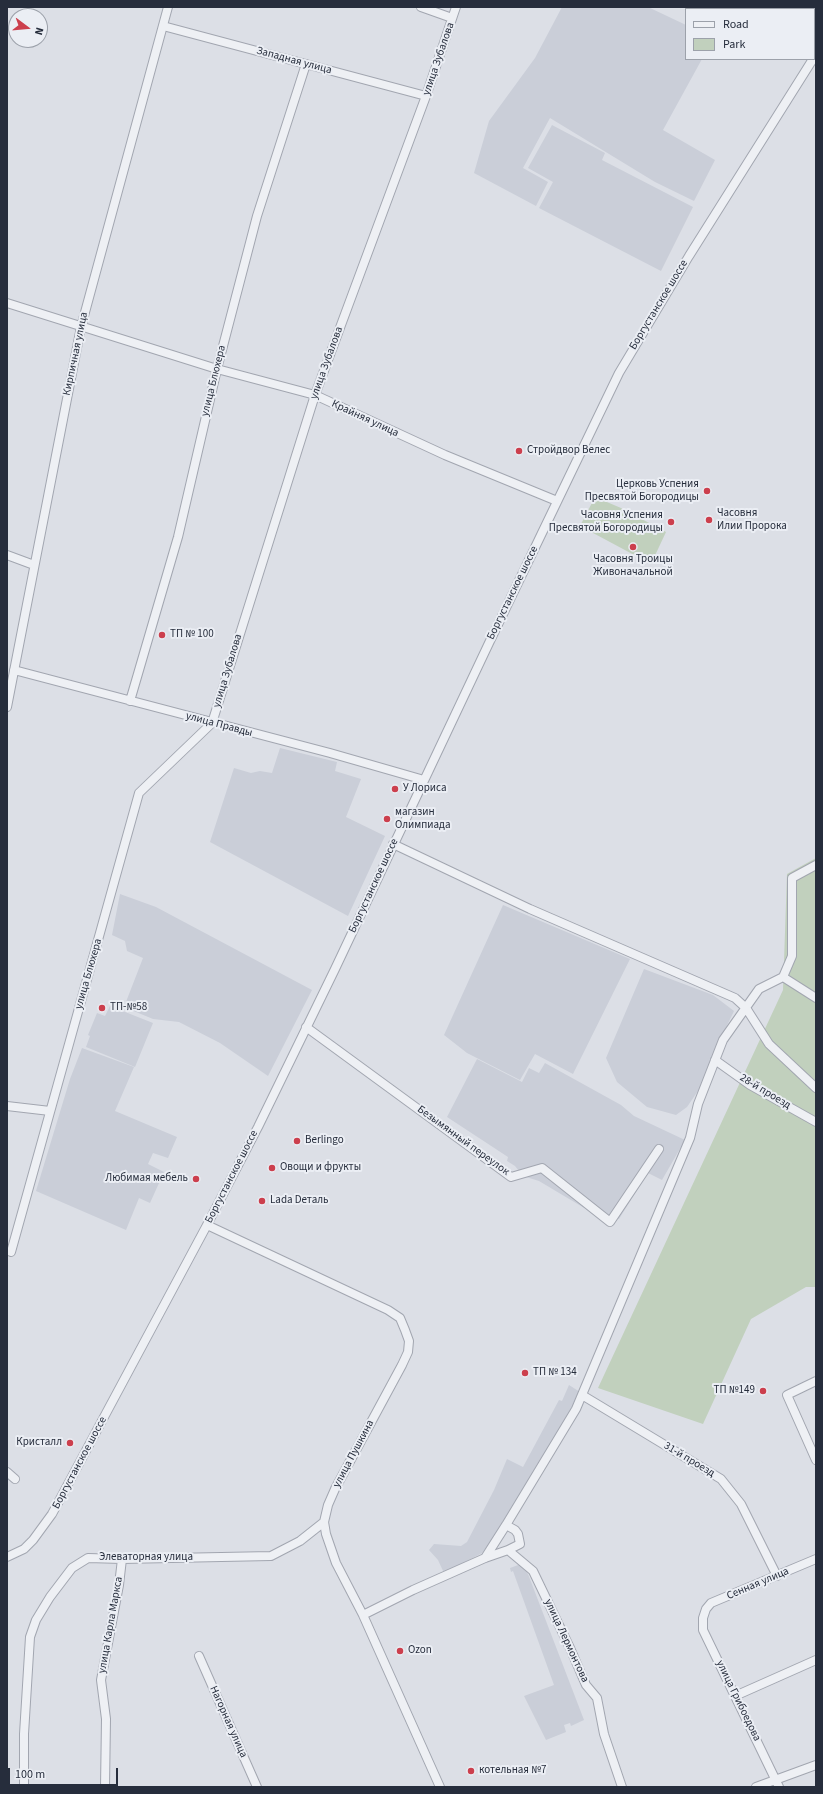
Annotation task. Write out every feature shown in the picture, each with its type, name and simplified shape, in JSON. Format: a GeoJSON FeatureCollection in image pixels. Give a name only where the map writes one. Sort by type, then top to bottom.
{"type":"FeatureCollection","features":[{"type":"Feature","properties":{"kind":"street","name":"Кирпичная улица"},"geometry":{"type":"LineString","coordinates":[[7,707],[81,327],[168,7]]}},
{"type":"Feature","properties":{"kind":"street"},"geometry":{"type":"LineString","coordinates":[[421,7],[452,18]]}},
{"type":"Feature","properties":{"kind":"street","name":"улица Зубалова"},"geometry":{"type":"LineString","coordinates":[[212,723],[315,395],[426,96],[456,7]]}},
{"type":"Feature","properties":{"kind":"street","name":"Западная улица"},"geometry":{"type":"LineString","coordinates":[[163,26],[426,96]]}},
{"type":"Feature","properties":{"kind":"street","name":"Боргустанское шоссе"},"geometry":{"type":"LineString","coordinates":[[7,1557],[24,1549],[33,1540],[52,1514],[207,1225],[306,1027],[619,373],[646,325],[812,60]]}},
{"type":"Feature","properties":{"kind":"street","name":"улица Блюхера"},"geometry":{"type":"LineString","coordinates":[[130,701],[178,537],[217,369],[257,216],[306,64]]}},
{"type":"Feature","properties":{"kind":"street","name":"Крайняя улица"},"geometry":{"type":"LineString","coordinates":[[7,303],[217,369],[315,395],[445,455],[557,501]]}},
{"type":"Feature","properties":{"kind":"street"},"geometry":{"type":"LineString","coordinates":[[7,555],[34,565]]}},
{"type":"Feature","properties":{"kind":"street","name":"улица Правды"},"geometry":{"type":"LineString","coordinates":[[14,670],[330,753],[424,780]]}},
{"type":"Feature","properties":{"kind":"street","name":"улица Блюхера"},"geometry":{"type":"LineString","coordinates":[[11,1252],[139,793],[212,723]]}},
{"type":"Feature","properties":{"kind":"street"},"geometry":{"type":"LineString","coordinates":[[393,844],[530,909],[735,998],[746,1008],[769,1044],[816,1088]]}},
{"type":"Feature","properties":{"kind":"street"},"geometry":{"type":"LineString","coordinates":[[485,1558],[576,1409],[690,1138],[698,1104],[723,1040],[759,989],[783,976],[792,956],[792,878],[816,865]]}},
{"type":"Feature","properties":{"kind":"street"},"geometry":{"type":"LineString","coordinates":[[783,976],[816,998]]}},
{"type":"Feature","properties":{"kind":"street","name":"Безымянный переулок"},"geometry":{"type":"LineString","coordinates":[[306,1027],[511,1177],[542,1168],[610,1222],[659,1149]]}},
{"type":"Feature","properties":{"kind":"street","name":"28-й проезд"},"geometry":{"type":"LineString","coordinates":[[715,1060],[750,1084],[816,1122]]}},
{"type":"Feature","properties":{"kind":"street"},"geometry":{"type":"LineString","coordinates":[[7,1106],[50,1111]]}},
{"type":"Feature","properties":{"kind":"street","name":"улица Пушкина"},"geometry":{"type":"LineString","coordinates":[[207,1225],[388,1310],[400,1318],[406,1330],[409,1341],[408,1352],[335,1489],[328,1505],[324,1522],[330,1547],[363,1615],[440,1787]]}},
{"type":"Feature","properties":{"kind":"street"},"geometry":{"type":"LineString","coordinates":[[816,1381],[787,1395],[814,1450],[816,1460]]}},
{"type":"Feature","properties":{"kind":"street","name":"31-й проезд"},"geometry":{"type":"LineString","coordinates":[[582,1395],[721,1479],[741,1504],[777,1576]]}},
{"type":"Feature","properties":{"kind":"street"},"geometry":{"type":"LineString","coordinates":[[7,1472],[15,1480]]}},
{"type":"Feature","properties":{"kind":"street","name":"Элеваторная улица"},"geometry":{"type":"LineString","coordinates":[[24,1787],[23,1750],[30,1637],[36,1620],[50,1597],[72,1568],[88,1558],[122,1559],[271,1556],[300,1541],[324,1522]]}},
{"type":"Feature","properties":{"kind":"street"},"geometry":{"type":"LineString","coordinates":[[363,1615],[413,1590],[520,1544],[518,1534],[506,1525]]}},
{"type":"Feature","properties":{"kind":"street","name":"улица Лермонтова"},"geometry":{"type":"LineString","coordinates":[[508,1550],[533,1571],[586,1685],[597,1698],[604,1734],[622,1787]]}},
{"type":"Feature","properties":{"kind":"street","name":"улица Карла Маркса"},"geometry":{"type":"LineString","coordinates":[[105,1787],[106,1719],[100,1680],[119,1585],[122,1559]]}},
{"type":"Feature","properties":{"kind":"street","name":"Сенная улица"},"geometry":{"type":"LineString","coordinates":[[704,1613],[712,1603],[816,1559]]}},
{"type":"Feature","properties":{"kind":"street","name":"улица Грибоедова"},"geometry":{"type":"LineString","coordinates":[[704,1613],[703,1630],[777,1783]]}},
{"type":"Feature","properties":{"kind":"street","name":"Нагорная улица"},"geometry":{"type":"LineString","coordinates":[[199,1656],[258,1787]]}},
{"type":"Feature","properties":{"kind":"street"},"geometry":{"type":"LineString","coordinates":[[735,1696],[816,1660]]}},
{"type":"Feature","properties":{"kind":"street"},"geometry":{"type":"LineString","coordinates":[[756,1787],[777,1783],[816,1765]]}},
{"type":"Feature","properties":{"kind":"shaded area"},"geometry":{"type":"Polygon","coordinates":[[[562,7],[648,7],[685,25],[685,60],[701,60],[663,130],[715,160],[694,201],[655,182],[550,118],[523,168],[548,182],[536,206],[474,173],[489,121],[535,58],[562,7]]]}},
{"type":"Feature","properties":{"kind":"shaded area"},"geometry":{"type":"Polygon","coordinates":[[[552,125],[605,153],[602,160],[693,207],[661,271],[539,208],[553,182],[528,168],[552,125]]]}},
{"type":"Feature","properties":{"kind":"shaded area"},"geometry":{"type":"Polygon","coordinates":[[[280,748],[337,762],[335,771],[361,779],[346,817],[385,836],[348,916],[210,842],[234,768],[251,773],[260,771],[272,773],[280,748]]]}},
{"type":"Feature","properties":{"kind":"shaded area"},"geometry":{"type":"Polygon","coordinates":[[[120,894],[156,907],[312,990],[268,1076],[220,1043],[179,1022],[153,1019],[124,1007],[143,958],[127,951],[125,941],[112,935],[120,894]]]}},
{"type":"Feature","properties":{"kind":"shaded area"},"geometry":{"type":"Polygon","coordinates":[[[503,905],[630,959],[573,1074],[535,1054],[520,1080],[467,1053],[444,1035],[503,905]]]}},
{"type":"Feature","properties":{"kind":"shaded area"},"geometry":{"type":"Polygon","coordinates":[[[644,969],[713,995],[734,1011],[714,1052],[700,1088],[687,1107],[676,1115],[647,1107],[617,1082],[606,1058],[644,969]]]}},
{"type":"Feature","properties":{"kind":"shaded area"},"geometry":{"type":"Polygon","coordinates":[[[110,1006],[153,1023],[135,1067],[86,1047],[90,1036],[88,1035],[97,1013],[105,1016],[110,1006]]]}},
{"type":"Feature","properties":{"kind":"shaded area"},"geometry":{"type":"Polygon","coordinates":[[[82,1048],[134,1067],[115,1111],[177,1137],[168,1158],[153,1153],[148,1164],[164,1172],[150,1203],[139,1198],[126,1230],[36,1191],[70,1079],[82,1048]]]}},
{"type":"Feature","properties":{"kind":"shaded area"},"geometry":{"type":"Polygon","coordinates":[[[477,1059],[522,1082],[529,1068],[539,1073],[545,1063],[621,1105],[634,1116],[685,1140],[662,1180],[648,1173],[619,1219],[601,1218],[539,1181],[523,1176],[515,1166],[507,1161],[508,1157],[447,1117],[477,1059]]]}},
{"type":"Feature","properties":{"kind":"shaded area"},"geometry":{"type":"Polygon","coordinates":[[[569,1385],[580,1392],[574,1408],[508,1520],[482,1553],[444,1573],[438,1560],[429,1550],[434,1544],[461,1546],[467,1542],[494,1490],[507,1459],[523,1467],[559,1400],[562,1401],[569,1385]]]}},
{"type":"Feature","properties":{"kind":"shaded area"},"geometry":{"type":"Polygon","coordinates":[[[521,1564],[528,1574],[584,1720],[571,1726],[570,1723],[564,1725],[566,1732],[546,1740],[524,1696],[554,1685],[513,1571],[511,1572],[510,1568],[521,1564]]]}},
{"type":"Feature","properties":{"kind":"green space"},"geometry":{"type":"Polygon","coordinates":[[[595,497],[621,508],[666,532],[651,564],[580,526],[595,497]]]}},
{"type":"Feature","properties":{"kind":"green space"},"geometry":{"type":"Polygon","coordinates":[[[816,858],[816,1287],[806,1287],[751,1319],[703,1424],[598,1388],[783,990],[787,874],[816,858]]]}},
{"type":"Feature","properties":{"kind":"place","name":"Стройдвор Велес"},"geometry":{"type":"Point","coordinates":[519,451]}},
{"type":"Feature","properties":{"kind":"place","name":"Церковь Успения Пресвятой Богородицы"},"geometry":{"type":"Point","coordinates":[707,491]}},
{"type":"Feature","properties":{"kind":"place","name":"Часовня Илии Пророка"},"geometry":{"type":"Point","coordinates":[709,520]}},
{"type":"Feature","properties":{"kind":"place","name":"Часовня Успения Пресвятой Богородицы"},"geometry":{"type":"Point","coordinates":[671,522]}},
{"type":"Feature","properties":{"kind":"place","name":"Часовня Троицы Живоначальной"},"geometry":{"type":"Point","coordinates":[633,547]}},
{"type":"Feature","properties":{"kind":"place","name":"ТП № 100"},"geometry":{"type":"Point","coordinates":[162,635]}},
{"type":"Feature","properties":{"kind":"place","name":"У Лориса"},"geometry":{"type":"Point","coordinates":[395,789]}},
{"type":"Feature","properties":{"kind":"place","name":"магазин Олимпиада"},"geometry":{"type":"Point","coordinates":[387,819]}},
{"type":"Feature","properties":{"kind":"place","name":"ТП-№58"},"geometry":{"type":"Point","coordinates":[102,1008]}},
{"type":"Feature","properties":{"kind":"place","name":"Berlingo"},"geometry":{"type":"Point","coordinates":[297,1141]}},
{"type":"Feature","properties":{"kind":"place","name":"Овощи и фрукты"},"geometry":{"type":"Point","coordinates":[272,1168]}},
{"type":"Feature","properties":{"kind":"place","name":"Любимая мебель"},"geometry":{"type":"Point","coordinates":[196,1179]}},
{"type":"Feature","properties":{"kind":"place","name":"Lada Dеталь"},"geometry":{"type":"Point","coordinates":[262,1201]}},
{"type":"Feature","properties":{"kind":"place","name":"ТП № 134"},"geometry":{"type":"Point","coordinates":[525,1373]}},
{"type":"Feature","properties":{"kind":"place","name":"ТП №149"},"geometry":{"type":"Point","coordinates":[763,1391]}},
{"type":"Feature","properties":{"kind":"place","name":"Кристалл"},"geometry":{"type":"Point","coordinates":[70,1443]}},
{"type":"Feature","properties":{"kind":"place","name":"Ozon"},"geometry":{"type":"Point","coordinates":[400,1651]}},
{"type":"Feature","properties":{"kind":"place","name":"котельная №7"},"geometry":{"type":"Point","coordinates":[471,1771]}}]}
